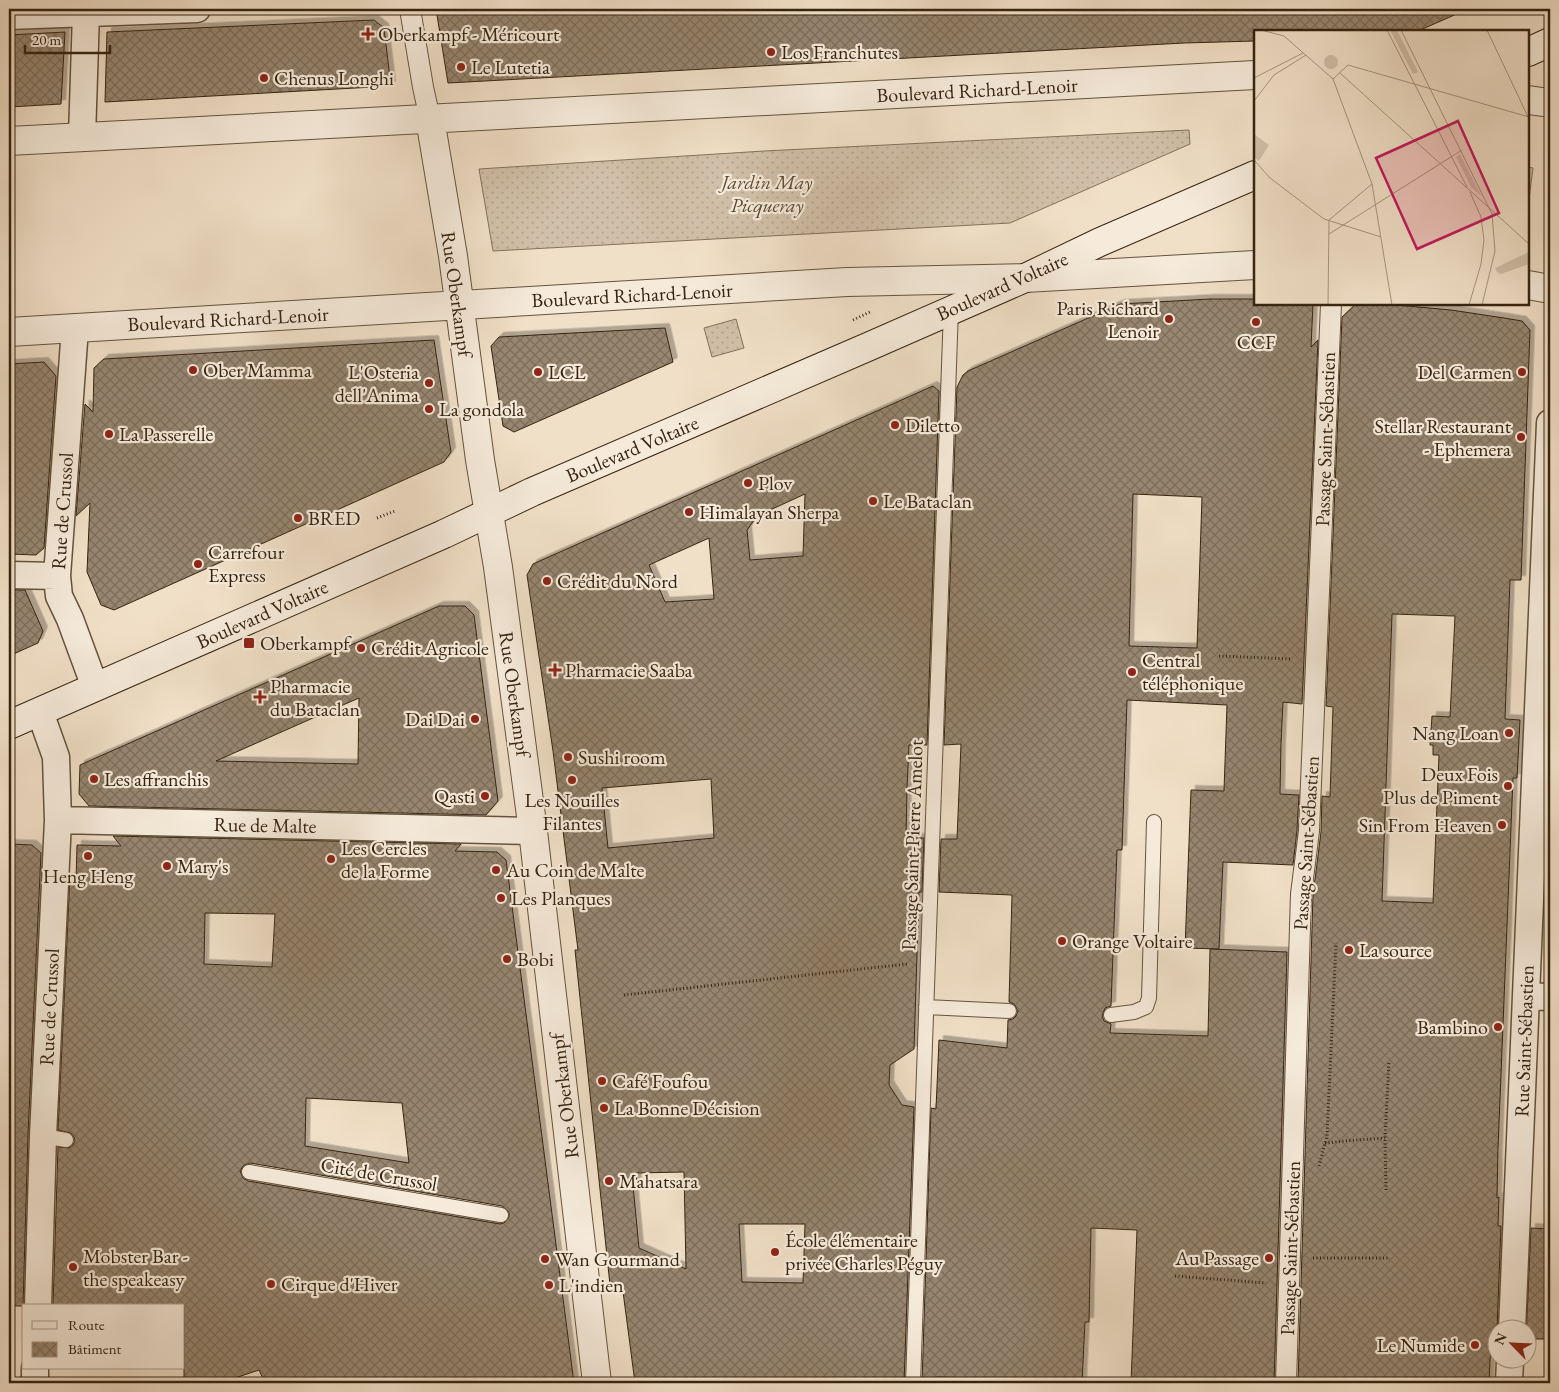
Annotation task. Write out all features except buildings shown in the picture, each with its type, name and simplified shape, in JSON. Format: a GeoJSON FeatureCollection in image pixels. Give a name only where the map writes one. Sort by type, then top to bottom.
{"type":"FeatureCollection","features":[{"type":"Feature","properties":{"kind":"street"},"geometry":{"type":"LineString","coordinates":[[9,16],[197,9]]}},
{"type":"Feature","properties":{"kind":"street","name":"Rue Oberkampf"},"geometry":{"type":"LineString","coordinates":[[410,9],[453,256],[480,460],[498,567],[533,831],[597,1383]]}},
{"type":"Feature","properties":{"kind":"street"},"geometry":{"type":"LineString","coordinates":[[82,137],[86,13]]}},
{"type":"Feature","properties":{"kind":"street"},"geometry":{"type":"LineString","coordinates":[[1529,52],[1550,42]]}},
{"type":"Feature","properties":{"kind":"street","name":"Boulevard Richard-Lenoir"},"geometry":{"type":"LineString","coordinates":[[9,141],[1254,75]]}},
{"type":"Feature","properties":{"kind":"street"},"geometry":{"type":"LineString","coordinates":[[1529,100],[1550,103]]}},
{"type":"Feature","properties":{"kind":"street","name":"Boulevard Voltaire"},"geometry":{"type":"LineString","coordinates":[[9,726],[532,492],[1025,278],[1100,242],[1254,174]]}},
{"type":"Feature","properties":{"kind":"street","name":"Boulevard Richard-Lenoir"},"geometry":{"type":"LineString","coordinates":[[9,332],[846,282],[1025,278],[1254,265]]}},
{"type":"Feature","properties":{"kind":"street"},"geometry":{"type":"LineString","coordinates":[[1529,285],[1550,289]]}},
{"type":"Feature","properties":{"kind":"street","name":"Passage Saint-Sébastien"},"geometry":{"type":"LineString","coordinates":[[1286,1383],[1301,894],[1309,831],[1331,305]]}},
{"type":"Feature","properties":{"kind":"street","name":"Rue de Crussol"},"geometry":{"type":"LineString","coordinates":[[75,328],[57,576],[59,596],[70,619],[96,687]]}},
{"type":"Feature","properties":{"kind":"street","name":"Rue Saint-Sébastien"},"geometry":{"type":"LineString","coordinates":[[1513,1320],[1538,996],[1550,423]]}},
{"type":"Feature","properties":{"kind":"street"},"geometry":{"type":"LineString","coordinates":[[9,575],[57,576]]}},
{"type":"Feature","properties":{"kind":"street","name":"Rue de Crussol"},"geometry":{"type":"LineString","coordinates":[[38,1304],[55,1138],[58,820],[56,757],[40,712]]}},
{"type":"Feature","properties":{"kind":"street","name":"Rue de Malte"},"geometry":{"type":"LineString","coordinates":[[58,820],[533,831]]}},
{"type":"Feature","properties":{"kind":"street"},"geometry":{"type":"LineString","coordinates":[[35,1383],[36,1370]]}},
{"type":"Feature","properties":{"kind":"street"},"geometry":{"type":"LineString","coordinates":[[1509,1383],[1510,1370]]}},
{"type":"Feature","properties":{"kind":"lane","name":"Passage Saint-Pierre Amelot"},"geometry":{"type":"LineString","coordinates":[[913,1383],[951,309]]}},
{"type":"Feature","properties":{"kind":"lane"},"geometry":{"type":"LineString","coordinates":[[1111,1015],[1140,1010],[1146,1007],[1149,998],[1154,822]]}},
{"type":"Feature","properties":{"kind":"lane"},"geometry":{"type":"LineString","coordinates":[[926,1007],[1009,1011]]}},
{"type":"Feature","properties":{"kind":"lane","name":"Cité de Crussol"},"geometry":{"type":"LineString","coordinates":[[249,1172],[501,1215]]}},
{"type":"Feature","properties":{"kind":"path"},"geometry":{"type":"LineString","coordinates":[[377,518],[395,510]]}},
{"type":"Feature","properties":{"kind":"path"},"geometry":{"type":"LineString","coordinates":[[1219,656],[1300,660]]}},
{"type":"Feature","properties":{"kind":"path"},"geometry":{"type":"LineString","coordinates":[[1318,1171],[1327,1136],[1336,943]]}},
{"type":"Feature","properties":{"kind":"path"},"geometry":{"type":"LineString","coordinates":[[624,995],[916,963]]}},
{"type":"Feature","properties":{"kind":"path"},"geometry":{"type":"LineString","coordinates":[[1386,1190],[1385,1138],[1389,1060]]}},
{"type":"Feature","properties":{"kind":"path"},"geometry":{"type":"LineString","coordinates":[[1325,1144],[1385,1138]]}},
{"type":"Feature","properties":{"kind":"path"},"geometry":{"type":"LineString","coordinates":[[1290,1258],[1390,1258]]}},
{"type":"Feature","properties":{"kind":"path"},"geometry":{"type":"LineString","coordinates":[[1175,1276],[1289,1284]]}},
{"type":"Feature","properties":{"kind":"green space","name":"Jardin May Picqueray"},"geometry":{"type":"Polygon","coordinates":[[[1189,130],[1190,144],[1010,223],[493,251],[479,169],[764,151],[1189,130]]]}},
{"type":"Feature","properties":{"kind":"green space"},"geometry":{"type":"Polygon","coordinates":[[[1529,167],[1533,168],[1529,199],[1529,167]]]}},
{"type":"Feature","properties":{"kind":"green space"},"geometry":{"type":"Polygon","coordinates":[[[736,319],[744,348],[712,357],[704,328],[736,319]]]}},
{"type":"Feature","properties":{"kind":"place","name":"Oberkampf - Méricourt"},"geometry":{"type":"Point","coordinates":[368,34]}},
{"type":"Feature","properties":{"kind":"place","name":"Los Franchutes"},"geometry":{"type":"Point","coordinates":[771,52]}},
{"type":"Feature","properties":{"kind":"place","name":"Le Lutetia"},"geometry":{"type":"Point","coordinates":[461,67]}},
{"type":"Feature","properties":{"kind":"place","name":"Chenus Longhi"},"geometry":{"type":"Point","coordinates":[264,78]}},
{"type":"Feature","properties":{"kind":"place","name":"Paris Richard Lenoir"},"geometry":{"type":"Point","coordinates":[1169,319]}},
{"type":"Feature","properties":{"kind":"place","name":"CCF"},"geometry":{"type":"Point","coordinates":[1256,322]}},
{"type":"Feature","properties":{"kind":"place","name":"Ober Mamma"},"geometry":{"type":"Point","coordinates":[193,370]}},
{"type":"Feature","properties":{"kind":"place","name":"LCL"},"geometry":{"type":"Point","coordinates":[538,372]}},
{"type":"Feature","properties":{"kind":"place","name":"Del Carmen"},"geometry":{"type":"Point","coordinates":[1522,372]}},
{"type":"Feature","properties":{"kind":"place","name":"L'Osteria dell'Anima"},"geometry":{"type":"Point","coordinates":[429,383]}},
{"type":"Feature","properties":{"kind":"place","name":"La gondola"},"geometry":{"type":"Point","coordinates":[429,409]}},
{"type":"Feature","properties":{"kind":"place","name":"Diletto"},"geometry":{"type":"Point","coordinates":[895,425]}},
{"type":"Feature","properties":{"kind":"place","name":"La Passerelle"},"geometry":{"type":"Point","coordinates":[109,434]}},
{"type":"Feature","properties":{"kind":"place","name":"Stellar Restaurant - Ephemera"},"geometry":{"type":"Point","coordinates":[1521,437]}},
{"type":"Feature","properties":{"kind":"place","name":"Plov"},"geometry":{"type":"Point","coordinates":[748,483]}},
{"type":"Feature","properties":{"kind":"place","name":"Le Bataclan"},"geometry":{"type":"Point","coordinates":[873,501]}},
{"type":"Feature","properties":{"kind":"place","name":"Himalayan Sherpa"},"geometry":{"type":"Point","coordinates":[689,512]}},
{"type":"Feature","properties":{"kind":"place","name":"BRED"},"geometry":{"type":"Point","coordinates":[298,518]}},
{"type":"Feature","properties":{"kind":"place","name":"Carrefour Express"},"geometry":{"type":"Point","coordinates":[198,564]}},
{"type":"Feature","properties":{"kind":"place","name":"Crédit du Nord"},"geometry":{"type":"Point","coordinates":[547,581]}},
{"type":"Feature","properties":{"kind":"place","name":"Oberkampf"},"geometry":{"type":"Point","coordinates":[249,643]}},
{"type":"Feature","properties":{"kind":"place","name":"Crédit Agricole"},"geometry":{"type":"Point","coordinates":[361,648]}},
{"type":"Feature","properties":{"kind":"place","name":"Pharmacie Saaba"},"geometry":{"type":"Point","coordinates":[555,670]}},
{"type":"Feature","properties":{"kind":"place","name":"Central téléphonique"},"geometry":{"type":"Point","coordinates":[1132,672]}},
{"type":"Feature","properties":{"kind":"place","name":"Pharmacie du Bataclan"},"geometry":{"type":"Point","coordinates":[260,697]}},
{"type":"Feature","properties":{"kind":"place","name":"Dai Dai"},"geometry":{"type":"Point","coordinates":[475,719]}},
{"type":"Feature","properties":{"kind":"place","name":"Nang Loan"},"geometry":{"type":"Point","coordinates":[1509,733]}},
{"type":"Feature","properties":{"kind":"place","name":"Sushi room"},"geometry":{"type":"Point","coordinates":[568,757]}},
{"type":"Feature","properties":{"kind":"place","name":"Les affranchis"},"geometry":{"type":"Point","coordinates":[94,779]}},
{"type":"Feature","properties":{"kind":"place","name":"Les Nouilles Filantes"},"geometry":{"type":"Point","coordinates":[572,780]}},
{"type":"Feature","properties":{"kind":"place","name":"Deux Fois Plus de Piment"},"geometry":{"type":"Point","coordinates":[1508,786]}},
{"type":"Feature","properties":{"kind":"place","name":"Qasti"},"geometry":{"type":"Point","coordinates":[485,796]}},
{"type":"Feature","properties":{"kind":"place","name":"Sin From Heaven"},"geometry":{"type":"Point","coordinates":[1502,825]}},
{"type":"Feature","properties":{"kind":"place","name":"Heng Heng"},"geometry":{"type":"Point","coordinates":[88,856]}},
{"type":"Feature","properties":{"kind":"place","name":"Les Cercles de la Forme"},"geometry":{"type":"Point","coordinates":[331,859]}},
{"type":"Feature","properties":{"kind":"place","name":"Mary's"},"geometry":{"type":"Point","coordinates":[167,866]}},
{"type":"Feature","properties":{"kind":"place","name":"Au Coin de Malte"},"geometry":{"type":"Point","coordinates":[496,870]}},
{"type":"Feature","properties":{"kind":"place","name":"Les Planques"},"geometry":{"type":"Point","coordinates":[501,898]}},
{"type":"Feature","properties":{"kind":"place","name":"Orange Voltaire"},"geometry":{"type":"Point","coordinates":[1062,941]}},
{"type":"Feature","properties":{"kind":"place","name":"La source"},"geometry":{"type":"Point","coordinates":[1349,950]}},
{"type":"Feature","properties":{"kind":"place","name":"Bobi"},"geometry":{"type":"Point","coordinates":[507,959]}},
{"type":"Feature","properties":{"kind":"place","name":"Bambino"},"geometry":{"type":"Point","coordinates":[1498,1027]}},
{"type":"Feature","properties":{"kind":"place","name":"Café Foufou"},"geometry":{"type":"Point","coordinates":[602,1081]}},
{"type":"Feature","properties":{"kind":"place","name":"La Bonne Décision"},"geometry":{"type":"Point","coordinates":[604,1108]}},
{"type":"Feature","properties":{"kind":"place","name":"Mahatsara"},"geometry":{"type":"Point","coordinates":[609,1181]}},
{"type":"Feature","properties":{"kind":"place","name":"École élémentaire privée Charles Péguy"},"geometry":{"type":"Point","coordinates":[775,1252]}},
{"type":"Feature","properties":{"kind":"place","name":"Au Passage"},"geometry":{"type":"Point","coordinates":[1269,1258]}},
{"type":"Feature","properties":{"kind":"place","name":"Wan Gourmand"},"geometry":{"type":"Point","coordinates":[545,1259]}},
{"type":"Feature","properties":{"kind":"place","name":"Mobster Bar - the speakeasy"},"geometry":{"type":"Point","coordinates":[73,1267]}},
{"type":"Feature","properties":{"kind":"place","name":"Cirque d'Hiver"},"geometry":{"type":"Point","coordinates":[271,1284]}},
{"type":"Feature","properties":{"kind":"place","name":"L'indien"},"geometry":{"type":"Point","coordinates":[549,1285]}},
{"type":"Feature","properties":{"kind":"place","name":"Le Numide"},"geometry":{"type":"Point","coordinates":[1475,1345]}}]}
